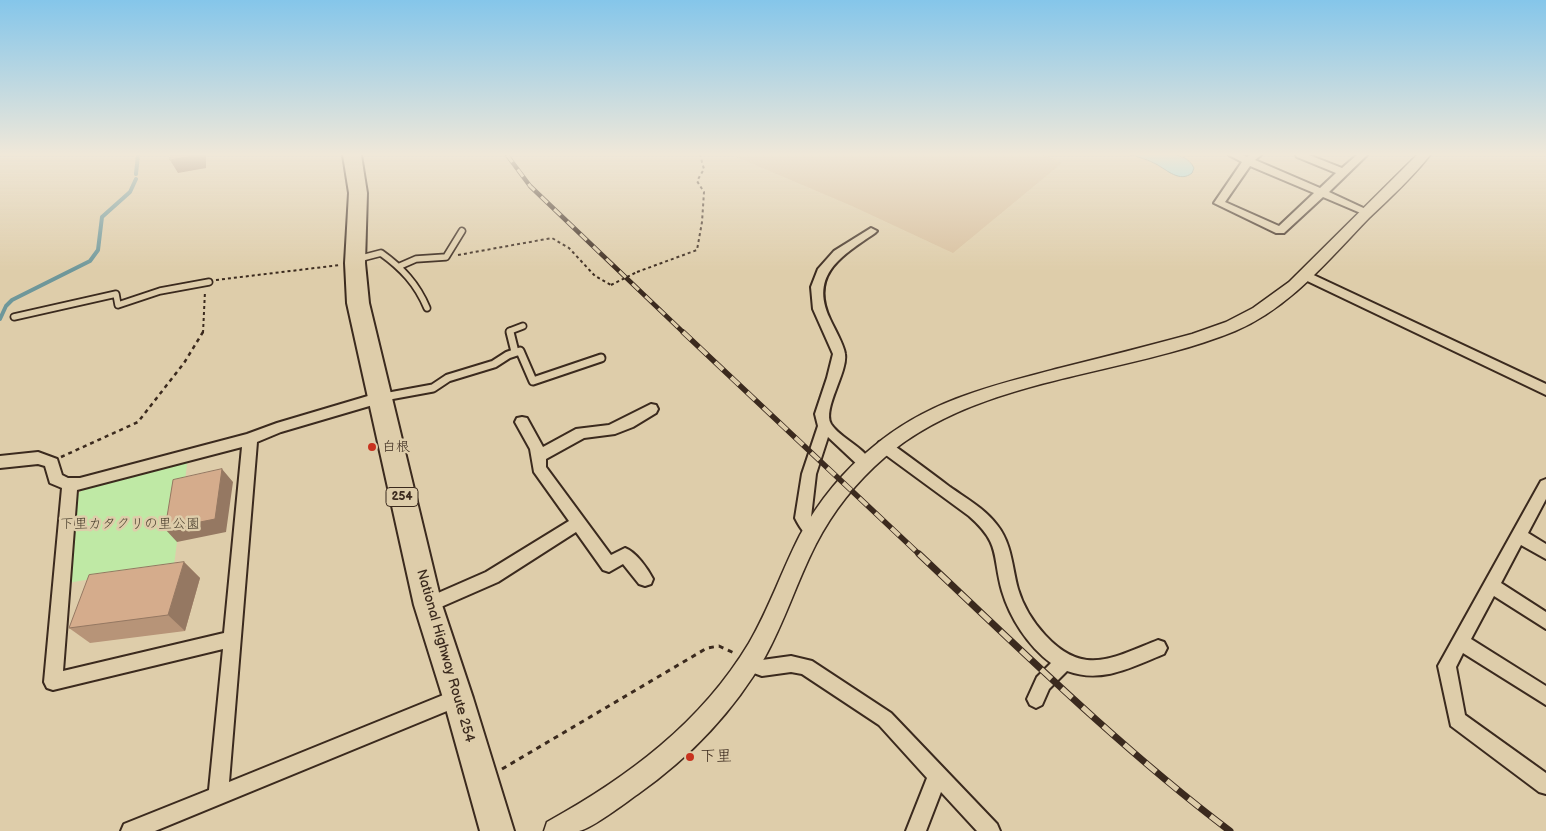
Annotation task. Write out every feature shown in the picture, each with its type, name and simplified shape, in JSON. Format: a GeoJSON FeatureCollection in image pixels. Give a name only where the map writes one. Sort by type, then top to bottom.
{"type":"FeatureCollection","features":[{"type":"Feature","properties":{"kind":"highway","name":"National Highway Route 254"},"geometry":{"type":"LineString","coordinates":[[358,194],[355,262],[358,303],[378,398],[428,606],[458,698],[497,831]]}},
{"type":"Feature","properties":{"kind":"street"},"geometry":{"type":"LineString","coordinates":[[1226,194],[1219,203],[1280,231],[1320,194]]}},
{"type":"Feature","properties":{"kind":"street"},"geometry":{"type":"LineString","coordinates":[[1326,194],[1367,212]]}},
{"type":"Feature","properties":{"kind":"street"},"geometry":{"type":"LineString","coordinates":[[556,831],[611,800],[673,752],[716,708],[749,663],[771,624],[813,531],[840,490],[884,446],[922,421],[981,395],[1182,343],[1232,326],[1268,307],[1305,275],[1385,194]]}},
{"type":"Feature","properties":{"kind":"street"},"geometry":{"type":"LineString","coordinates":[[813,531],[803,518],[809,474],[825,426],[822,414],[834,378],[839,354],[819,309],[817,287],[822,272],[838,254],[871,231]]}},
{"type":"Feature","properties":{"kind":"street"},"geometry":{"type":"LineString","coordinates":[[1305,275],[1546,390]]}},
{"type":"Feature","properties":{"kind":"street"},"geometry":{"type":"LineString","coordinates":[[0,462],[38,458],[52,463],[55,479],[70,484],[80,484],[250,439],[296,422],[378,398]]}},
{"type":"Feature","properties":{"kind":"street"},"geometry":{"type":"LineString","coordinates":[[540,456],[581,433],[610,430],[628,423],[651,409]]}},
{"type":"Feature","properties":{"kind":"street"},"geometry":{"type":"LineString","coordinates":[[522,422],[534,441],[540,456],[538,468],[609,565],[625,555],[646,579]]}},
{"type":"Feature","properties":{"kind":"street"},"geometry":{"type":"LineString","coordinates":[[825,426],[865,463]]}},
{"type":"Feature","properties":{"kind":"street"},"geometry":{"type":"LineString","coordinates":[[218,797],[250,439]]}},
{"type":"Feature","properties":{"kind":"street"},"geometry":{"type":"LineString","coordinates":[[884,446],[976,514],[991,528],[1002,546],[1012,594],[1028,626],[1047,650],[1064,662],[1082,668],[1101,669],[1158,648]]}},
{"type":"Feature","properties":{"kind":"street"},"geometry":{"type":"LineString","coordinates":[[70,484],[53,682],[232,639]]}},
{"type":"Feature","properties":{"kind":"street"},"geometry":{"type":"LineString","coordinates":[[1545,490],[1447,666],[1457,720],[1546,785]]}},
{"type":"Feature","properties":{"kind":"street"},"geometry":{"type":"LineString","coordinates":[[428,606],[492,576],[578,523]]}},
{"type":"Feature","properties":{"kind":"street"},"geometry":{"type":"LineString","coordinates":[[1518,536],[1546,552]]}},
{"type":"Feature","properties":{"kind":"street"},"geometry":{"type":"LineString","coordinates":[[1491,585],[1546,621]]}},
{"type":"Feature","properties":{"kind":"street"},"geometry":{"type":"LineString","coordinates":[[1460,641],[1546,696]]}},
{"type":"Feature","properties":{"kind":"street"},"geometry":{"type":"LineString","coordinates":[[1036,699],[1043,683],[1064,662]]}},
{"type":"Feature","properties":{"kind":"street"},"geometry":{"type":"LineString","coordinates":[[749,663],[762,668],[791,664],[806,667],[885,719],[990,831]]}},
{"type":"Feature","properties":{"kind":"street"},"geometry":{"type":"LineString","coordinates":[[131,831],[458,698]]}},
{"type":"Feature","properties":{"kind":"street"},"geometry":{"type":"LineString","coordinates":[[916,831],[938,775]]}},
{"type":"Feature","properties":{"kind":"lane"},"geometry":{"type":"LineString","coordinates":[[400,266],[416,259],[446,257],[462,231]]}},
{"type":"Feature","properties":{"kind":"lane"},"geometry":{"type":"LineString","coordinates":[[355,262],[381,253],[400,266],[420,292],[427,308]]}},
{"type":"Feature","properties":{"kind":"lane"},"geometry":{"type":"LineString","coordinates":[[14,317],[92,301],[116,294],[118,305],[160,291],[208,282]]}},
{"type":"Feature","properties":{"kind":"lane"},"geometry":{"type":"LineString","coordinates":[[515,352],[510,331],[523,326]]}},
{"type":"Feature","properties":{"kind":"lane"},"geometry":{"type":"LineString","coordinates":[[378,398],[433,388],[448,378],[494,364],[508,355],[520,351],[534,381],[601,358]]}},
{"type":"Feature","properties":{"kind":"path"},"geometry":{"type":"LineString","coordinates":[[446,257],[508,244],[535,242],[552,238],[569,248],[595,276],[611,285],[637,272],[697,250],[702,222],[704,194]]}},
{"type":"Feature","properties":{"kind":"path"},"geometry":{"type":"LineString","coordinates":[[52,463],[64,455],[138,422],[184,363],[203,333],[205,289],[208,282],[355,262]]}},
{"type":"Feature","properties":{"kind":"path"},"geometry":{"type":"LineString","coordinates":[[482,782],[707,648],[719,646],[725,648],[749,663]]}},
{"type":"Feature","properties":{"kind":"shaded area"},"geometry":{"type":"Polygon","coordinates":[[[823,194],[1025,194],[953,253],[823,194]]]}},
{"type":"Feature","properties":{"kind":"green space","name":"下里カタクリの里公園"},"geometry":{"type":"Polygon","coordinates":[[[188,457],[174,565],[68,583],[76,496],[85,487],[188,457]]]}},
{"type":"Feature","properties":{"kind":"building"},"geometry":{"type":"Polygon","coordinates":[[[222,469],[215,519],[165,529],[173,480],[222,469]]]}},
{"type":"Feature","properties":{"kind":"building"},"geometry":{"type":"Polygon","coordinates":[[[184,562],[168,615],[69,628],[89,575],[184,562]]]}},
{"type":"Feature","properties":{"kind":"waterway"},"geometry":{"type":"LineString","coordinates":[[0,319],[6,306],[12,300],[90,261],[98,250],[102,217],[128,194]]}},
{"type":"Feature","properties":{"kind":"railway"},"geometry":{"type":"LineString","coordinates":[[538,194],[684,333]]}},
{"type":"Feature","properties":{"kind":"railway"},"geometry":{"type":"LineString","coordinates":[[683,332],[920,555]]}},
{"type":"Feature","properties":{"kind":"railway"},"geometry":{"type":"LineString","coordinates":[[919,554],[1109,731],[1230,831]]}},
{"type":"Feature","properties":{"kind":"place","name":"白根"},"geometry":{"type":"Point","coordinates":[372,447]}},
{"type":"Feature","properties":{"kind":"place","name":"下里"},"geometry":{"type":"Point","coordinates":[690,757]}}]}
